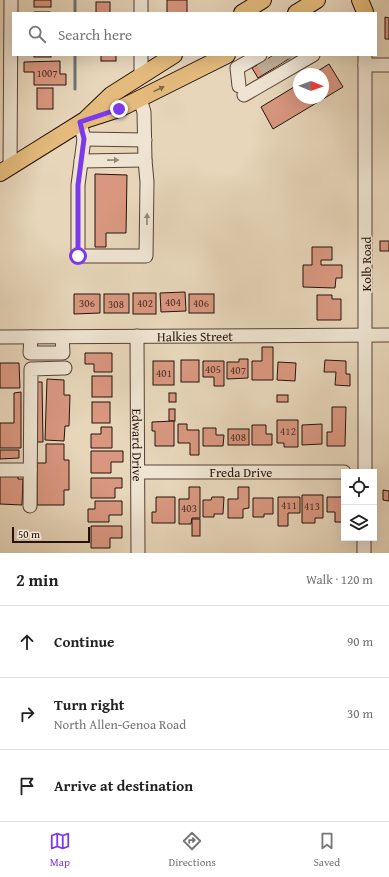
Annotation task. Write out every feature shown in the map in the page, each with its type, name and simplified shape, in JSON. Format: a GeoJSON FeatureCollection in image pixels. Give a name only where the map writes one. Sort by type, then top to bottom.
{"type":"FeatureCollection","features":[{"type":"Feature","properties":{"kind":"main road"},"geometry":{"type":"LineString","coordinates":[[244,12],[263,0]]}},
{"type":"Feature","properties":{"kind":"main road"},"geometry":{"type":"LineString","coordinates":[[298,12],[317,0]]}},
{"type":"Feature","properties":{"kind":"main road"},"geometry":{"type":"LineString","coordinates":[[5,170],[82,121],[111,95],[172,56]]}},
{"type":"Feature","properties":{"kind":"main road"},"geometry":{"type":"LineString","coordinates":[[82,121],[119,109],[226,56]]}},
{"type":"Feature","properties":{"kind":"street"},"geometry":{"type":"LineString","coordinates":[[5,170],[11,0]]}},
{"type":"Feature","properties":{"kind":"street"},"geometry":{"type":"LineString","coordinates":[[141,12],[142,0]]}},
{"type":"Feature","properties":{"kind":"street"},"geometry":{"type":"LineString","coordinates":[[141,56],[141,75]]}},
{"type":"Feature","properties":{"kind":"street"},"geometry":{"type":"LineString","coordinates":[[229,56],[237,68],[242,90],[264,64]]}},
{"type":"Feature","properties":{"kind":"street"},"geometry":{"type":"LineString","coordinates":[[237,68],[264,64],[282,68],[293,61],[310,56]]}},
{"type":"Feature","properties":{"kind":"street"},"geometry":{"type":"LineString","coordinates":[[365,60],[389,65]]}},
{"type":"Feature","properties":{"kind":"street","name":"Kolb Road"},"geometry":{"type":"LineString","coordinates":[[365,60],[365,469]]}},
{"type":"Feature","properties":{"kind":"street"},"geometry":{"type":"LineString","coordinates":[[82,121],[84,139],[78,185],[78,256],[146,256],[147,182],[144,112],[140,99]]}},
{"type":"Feature","properties":{"kind":"street"},"geometry":{"type":"LineString","coordinates":[[84,139],[145,140]]}},
{"type":"Feature","properties":{"kind":"street"},"geometry":{"type":"LineString","coordinates":[[81,161],[145,160]]}},
{"type":"Feature","properties":{"kind":"street","name":"Halkies Street"},"geometry":{"type":"LineString","coordinates":[[0,337],[389,335]]}},
{"type":"Feature","properties":{"kind":"street","name":"Edward Drive"},"geometry":{"type":"LineString","coordinates":[[138,336],[138,553]]}},
{"type":"Feature","properties":{"kind":"street"},"geometry":{"type":"LineString","coordinates":[[30,506],[31,369],[65,368]]}},
{"type":"Feature","properties":{"kind":"street"},"geometry":{"type":"LineString","coordinates":[[0,470],[30,470]]}},
{"type":"Feature","properties":{"kind":"street","name":"Freda Drive"},"geometry":{"type":"LineString","coordinates":[[138,472],[341,472]]}},
{"type":"Feature","properties":{"kind":"street"},"geometry":{"type":"LineString","coordinates":[[364,541],[364,553]]}},
{"type":"Feature","properties":{"kind":"building"},"geometry":{"type":"Polygon","coordinates":[[[34,0],[51,0],[51,7],[34,7],[34,0]]]}},
{"type":"Feature","properties":{"kind":"building"},"geometry":{"type":"Polygon","coordinates":[[[167,0],[187,0],[187,12],[167,12],[167,0]]]}},
{"type":"Feature","properties":{"kind":"building"},"geometry":{"type":"Polygon","coordinates":[[[96,2],[110,2],[110,12],[96,12],[96,2]]]}},
{"type":"Feature","properties":{"kind":"building"},"geometry":{"type":"Polygon","coordinates":[[[385,17],[389,18],[389,39],[385,39],[385,17]]]}},
{"type":"Feature","properties":{"kind":"building"},"geometry":{"type":"Polygon","coordinates":[[[34,56],[51,56],[51,57],[34,56]]]}},
{"type":"Feature","properties":{"kind":"building"},"geometry":{"type":"Polygon","coordinates":[[[101,56],[116,56],[116,61],[101,61],[101,56]]]}},
{"type":"Feature","properties":{"kind":"building"},"geometry":{"type":"Polygon","coordinates":[[[272,56],[293,56],[258,78],[252,68],[272,56]]]}},
{"type":"Feature","properties":{"kind":"building"},"geometry":{"type":"Polygon","coordinates":[[[60,61],[60,74],[66,74],[66,85],[34,85],[34,72],[24,72],[24,62],[60,61]]]}},
{"type":"Feature","properties":{"kind":"building"},"geometry":{"type":"Polygon","coordinates":[[[329,64],[343,87],[329,95],[329,68],[323,68],[329,64]]]}},
{"type":"Feature","properties":{"kind":"building"},"geometry":{"type":"Polygon","coordinates":[[[37,88],[53,88],[53,109],[37,109],[37,88]]]}},
{"type":"Feature","properties":{"kind":"building"},"geometry":{"type":"Polygon","coordinates":[[[293,88],[293,104],[315,104],[273,129],[261,107],[293,88]]]}},
{"type":"Feature","properties":{"kind":"building"},"geometry":{"type":"Polygon","coordinates":[[[95,174],[127,175],[126,233],[106,233],[106,247],[95,247],[95,174]]]}},
{"type":"Feature","properties":{"kind":"building"},"geometry":{"type":"Polygon","coordinates":[[[380,241],[389,241],[389,251],[380,251],[380,241]]]}},
{"type":"Feature","properties":{"kind":"building"},"geometry":{"type":"Polygon","coordinates":[[[312,247],[332,247],[332,260],[321,260],[321,265],[342,265],[342,278],[336,278],[335,288],[303,287],[303,265],[312,265],[312,247]]]}},
{"type":"Feature","properties":{"kind":"building"},"geometry":{"type":"Polygon","coordinates":[[[185,292],[186,311],[161,312],[160,293],[185,292]]]}},
{"type":"Feature","properties":{"kind":"building"},"geometry":{"type":"Polygon","coordinates":[[[133,293],[156,293],[156,314],[133,314],[133,293]]]}},
{"type":"Feature","properties":{"kind":"building"},"geometry":{"type":"Polygon","coordinates":[[[74,294],[100,294],[100,313],[74,314],[74,294]]]}},
{"type":"Feature","properties":{"kind":"building"},"geometry":{"type":"Polygon","coordinates":[[[104,294],[129,294],[129,313],[104,313],[104,294]]]}},
{"type":"Feature","properties":{"kind":"building"},"geometry":{"type":"Polygon","coordinates":[[[189,294],[214,294],[214,313],[189,313],[189,294]]]}},
{"type":"Feature","properties":{"kind":"building"},"geometry":{"type":"Polygon","coordinates":[[[317,295],[332,295],[332,299],[341,299],[341,320],[317,320],[317,295]]]}},
{"type":"Feature","properties":{"kind":"building"},"geometry":{"type":"Polygon","coordinates":[[[262,347],[273,347],[273,380],[252,380],[252,361],[262,361],[262,347]]]}},
{"type":"Feature","properties":{"kind":"building"},"geometry":{"type":"Polygon","coordinates":[[[85,353],[112,353],[112,372],[94,372],[94,364],[85,364],[85,353]]]}},
{"type":"Feature","properties":{"kind":"building"},"geometry":{"type":"Polygon","coordinates":[[[239,359],[248,359],[248,378],[227,379],[227,362],[239,362],[239,359]]]}},
{"type":"Feature","properties":{"kind":"building"},"geometry":{"type":"Polygon","coordinates":[[[181,360],[199,360],[199,382],[181,382],[181,360]]]}},
{"type":"Feature","properties":{"kind":"building"},"geometry":{"type":"Polygon","coordinates":[[[325,360],[346,361],[346,374],[350,374],[350,386],[335,385],[336,372],[324,372],[325,360]]]}},
{"type":"Feature","properties":{"kind":"building"},"geometry":{"type":"Polygon","coordinates":[[[153,361],[174,361],[174,385],[153,385],[153,361]]]}},
{"type":"Feature","properties":{"kind":"building"},"geometry":{"type":"Polygon","coordinates":[[[203,361],[224,361],[224,386],[214,386],[214,377],[203,377],[203,361]]]}},
{"type":"Feature","properties":{"kind":"building"},"geometry":{"type":"Polygon","coordinates":[[[278,362],[296,363],[295,381],[277,380],[278,362]]]}},
{"type":"Feature","properties":{"kind":"building"},"geometry":{"type":"Polygon","coordinates":[[[0,363],[19,363],[20,388],[0,388],[0,363]]]}},
{"type":"Feature","properties":{"kind":"building"},"geometry":{"type":"Polygon","coordinates":[[[92,376],[112,376],[112,397],[92,397],[92,376]]]}},
{"type":"Feature","properties":{"kind":"building"},"geometry":{"type":"Polygon","coordinates":[[[47,379],[64,380],[64,395],[70,395],[69,426],[65,426],[64,441],[45,440],[47,379]]]}},
{"type":"Feature","properties":{"kind":"building"},"geometry":{"type":"Polygon","coordinates":[[[35,382],[42,382],[43,442],[35,442],[35,382]]]}},
{"type":"Feature","properties":{"kind":"building"},"geometry":{"type":"Polygon","coordinates":[[[21,392],[21,448],[0,448],[0,423],[14,423],[14,393],[21,392]]]}},
{"type":"Feature","properties":{"kind":"building"},"geometry":{"type":"Polygon","coordinates":[[[169,393],[176,393],[176,402],[169,402],[169,393]]]}},
{"type":"Feature","properties":{"kind":"building"},"geometry":{"type":"Polygon","coordinates":[[[277,395],[288,395],[288,402],[277,402],[277,395]]]}},
{"type":"Feature","properties":{"kind":"building"},"geometry":{"type":"Polygon","coordinates":[[[92,402],[110,402],[110,423],[92,423],[92,402]]]}},
{"type":"Feature","properties":{"kind":"building"},"geometry":{"type":"Polygon","coordinates":[[[332,407],[346,407],[345,446],[327,446],[327,432],[332,432],[332,407]]]}},
{"type":"Feature","properties":{"kind":"building"},"geometry":{"type":"Polygon","coordinates":[[[169,409],[175,409],[175,421],[169,421],[169,409]]]}},
{"type":"Feature","properties":{"kind":"building"},"geometry":{"type":"Polygon","coordinates":[[[277,420],[298,420],[298,447],[284,447],[284,443],[277,443],[277,420]]]}},
{"type":"Feature","properties":{"kind":"building"},"geometry":{"type":"Polygon","coordinates":[[[174,421],[174,446],[155,446],[155,431],[152,431],[152,422],[174,421]]]}},
{"type":"Feature","properties":{"kind":"building"},"geometry":{"type":"Polygon","coordinates":[[[178,424],[187,424],[187,430],[199,430],[199,455],[190,455],[190,443],[178,443],[178,424]]]}},
{"type":"Feature","properties":{"kind":"building"},"geometry":{"type":"Polygon","coordinates":[[[322,424],[322,444],[302,445],[302,425],[322,424]]]}},
{"type":"Feature","properties":{"kind":"building"},"geometry":{"type":"Polygon","coordinates":[[[252,425],[266,425],[266,434],[272,434],[272,445],[252,445],[252,425]]]}},
{"type":"Feature","properties":{"kind":"building"},"geometry":{"type":"Polygon","coordinates":[[[101,427],[112,427],[112,448],[91,448],[91,434],[101,434],[101,427]]]}},
{"type":"Feature","properties":{"kind":"building"},"geometry":{"type":"Polygon","coordinates":[[[203,428],[216,428],[216,435],[224,435],[223,446],[203,446],[203,428]]]}},
{"type":"Feature","properties":{"kind":"building"},"geometry":{"type":"Polygon","coordinates":[[[228,429],[249,429],[249,445],[228,445],[228,429]]]}},
{"type":"Feature","properties":{"kind":"building"},"geometry":{"type":"Polygon","coordinates":[[[46,444],[64,444],[64,460],[69,460],[69,490],[64,490],[64,505],[37,505],[37,463],[46,463],[46,444]]]}},
{"type":"Feature","properties":{"kind":"building"},"geometry":{"type":"Polygon","coordinates":[[[0,450],[19,450],[19,458],[0,459],[0,450]]]}},
{"type":"Feature","properties":{"kind":"building"},"geometry":{"type":"Polygon","coordinates":[[[91,451],[123,451],[123,462],[111,462],[111,473],[91,473],[91,451]]]}},
{"type":"Feature","properties":{"kind":"building"},"geometry":{"type":"Polygon","coordinates":[[[0,471],[18,472],[18,479],[23,479],[22,505],[0,504],[0,471]]]}},
{"type":"Feature","properties":{"kind":"building"},"geometry":{"type":"Polygon","coordinates":[[[91,478],[122,478],[122,488],[115,488],[115,498],[91,498],[91,478]]]}},
{"type":"Feature","properties":{"kind":"building"},"geometry":{"type":"Polygon","coordinates":[[[189,487],[200,487],[200,518],[192,518],[191,524],[179,524],[179,499],[189,499],[189,487]]]}},
{"type":"Feature","properties":{"kind":"building"},"geometry":{"type":"Polygon","coordinates":[[[238,487],[249,487],[249,508],[243,509],[243,518],[228,518],[228,499],[238,499],[238,487]]]}},
{"type":"Feature","properties":{"kind":"building"},"geometry":{"type":"Polygon","coordinates":[[[383,490],[389,491],[389,501],[383,500],[383,490]]]}},
{"type":"Feature","properties":{"kind":"building"},"geometry":{"type":"Polygon","coordinates":[[[302,495],[323,495],[323,518],[315,518],[315,523],[302,523],[302,495]]]}},
{"type":"Feature","properties":{"kind":"building"},"geometry":{"type":"Polygon","coordinates":[[[156,497],[175,497],[175,523],[152,523],[152,512],[156,512],[156,497]]]}},
{"type":"Feature","properties":{"kind":"building"},"geometry":{"type":"Polygon","coordinates":[[[212,497],[224,497],[223,514],[214,514],[214,517],[203,517],[203,500],[211,500],[212,497]]]}},
{"type":"Feature","properties":{"kind":"building"},"geometry":{"type":"Polygon","coordinates":[[[278,497],[300,497],[300,513],[288,513],[288,526],[278,526],[278,497]]]}},
{"type":"Feature","properties":{"kind":"building"},"geometry":{"type":"Polygon","coordinates":[[[327,497],[341,497],[341,522],[335,522],[335,512],[327,512],[327,497]]]}},
{"type":"Feature","properties":{"kind":"building"},"geometry":{"type":"Polygon","coordinates":[[[253,498],[273,498],[273,514],[264,514],[264,517],[253,517],[253,498]]]}},
{"type":"Feature","properties":{"kind":"building"},"geometry":{"type":"Polygon","coordinates":[[[95,501],[122,501],[122,515],[109,515],[109,522],[88,522],[88,509],[95,509],[95,501]]]}},
{"type":"Feature","properties":{"kind":"building"},"geometry":{"type":"Polygon","coordinates":[[[192,519],[200,519],[200,536],[192,536],[192,519]]]}},
{"type":"Feature","properties":{"kind":"building"},"geometry":{"type":"Polygon","coordinates":[[[91,526],[122,526],[122,538],[110,538],[110,548],[91,548],[91,526]]]}},
{"type":"Feature","properties":{"kind":"waterway"},"geometry":{"type":"LineString","coordinates":[[75,0],[75,12]]}},
{"type":"Feature","properties":{"kind":"waterway"},"geometry":{"type":"LineString","coordinates":[[75,56],[75,89]]}},
{"type":"Feature","properties":{"kind":"tunnel"},"geometry":{"type":"LineString","coordinates":[[275,56],[280,64]]}},
{"type":"Feature","properties":{"kind":"tunnel"},"geometry":{"type":"LineString","coordinates":[[262,61],[268,71]]}},
{"type":"Feature","properties":{"kind":"route"},"geometry":{"type":"LineString","coordinates":[[78,256],[78,185],[84,139],[80,122],[119,109]]}}]}
